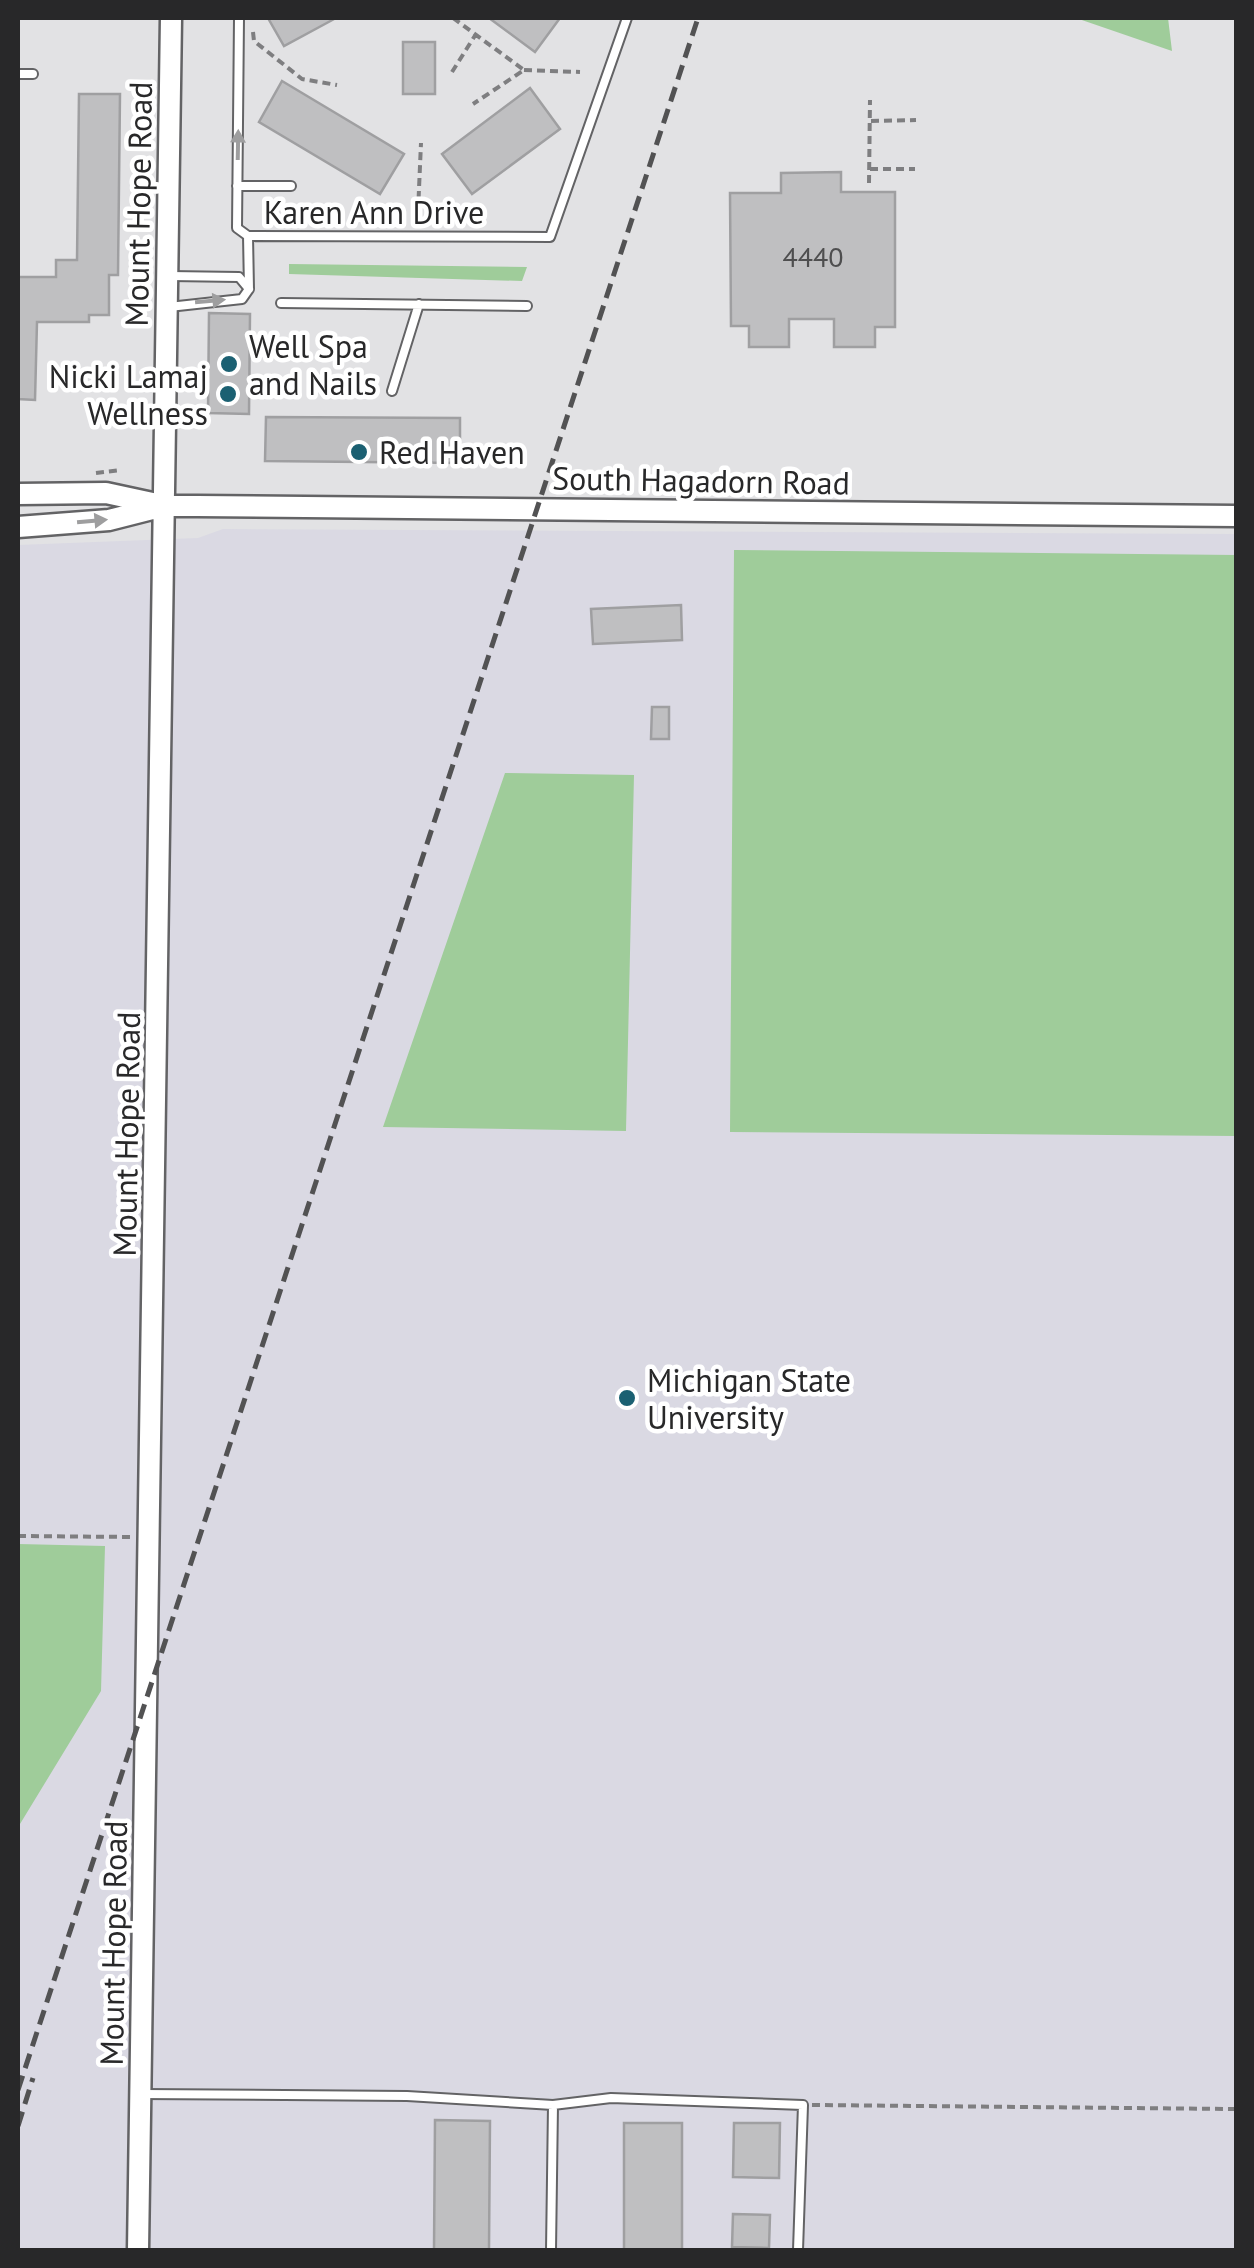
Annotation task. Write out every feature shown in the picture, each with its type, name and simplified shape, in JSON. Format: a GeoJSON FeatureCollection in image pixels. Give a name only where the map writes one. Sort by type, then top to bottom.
{"type":"FeatureCollection","features":[{"type":"Feature","properties":{"kind":"street","name":"Mount Hope Road"},"geometry":{"type":"LineString","coordinates":[[138,2250],[171,18]]}},
{"type":"Feature","properties":{"kind":"street","name":"South Hagadorn Road"},"geometry":{"type":"LineString","coordinates":[[18,494],[106,493],[164,506],[1236,516]]}},
{"type":"Feature","properties":{"kind":"street","name":"South Hagadorn Road"},"geometry":{"type":"LineString","coordinates":[[18,528],[108,520],[164,506]]}},
{"type":"Feature","properties":{"kind":"lane"},"geometry":{"type":"LineString","coordinates":[[239,18],[237,228],[248,236]]}},
{"type":"Feature","properties":{"kind":"lane","name":"Karen Ann Drive"},"geometry":{"type":"LineString","coordinates":[[250,289],[248,236],[550,236],[627,18]]}},
{"type":"Feature","properties":{"kind":"lane"},"geometry":{"type":"LineString","coordinates":[[18,74],[33,74]]}},
{"type":"Feature","properties":{"kind":"lane"},"geometry":{"type":"LineString","coordinates":[[237,186],[291,186]]}},
{"type":"Feature","properties":{"kind":"lane"},"geometry":{"type":"LineString","coordinates":[[167,308],[242,298],[250,289],[239,276],[168,276]]}},
{"type":"Feature","properties":{"kind":"lane"},"geometry":{"type":"LineString","coordinates":[[281,303],[527,306]]}},
{"type":"Feature","properties":{"kind":"lane"},"geometry":{"type":"LineString","coordinates":[[392,392],[419,304]]}},
{"type":"Feature","properties":{"kind":"lane"},"geometry":{"type":"LineString","coordinates":[[141,2094],[407,2096],[553,2105],[611,2098],[803,2106],[798,2250]]}},
{"type":"Feature","properties":{"kind":"lane"},"geometry":{"type":"LineString","coordinates":[[551,2250],[553,2105]]}},
{"type":"Feature","properties":{"kind":"path"},"geometry":{"type":"LineString","coordinates":[[453,18],[524,70],[580,72]]}},
{"type":"Feature","properties":{"kind":"path"},"geometry":{"type":"LineString","coordinates":[[253,29],[254,41],[302,78],[337,85]]}},
{"type":"Feature","properties":{"kind":"path"},"geometry":{"type":"LineString","coordinates":[[452,72],[476,34]]}},
{"type":"Feature","properties":{"kind":"path"},"geometry":{"type":"LineString","coordinates":[[473,104],[524,70]]}},
{"type":"Feature","properties":{"kind":"path"},"geometry":{"type":"LineString","coordinates":[[868,183],[870,100]]}},
{"type":"Feature","properties":{"kind":"path"},"geometry":{"type":"LineString","coordinates":[[870,121],[916,120]]}},
{"type":"Feature","properties":{"kind":"path"},"geometry":{"type":"LineString","coordinates":[[418,212],[421,143]]}},
{"type":"Feature","properties":{"kind":"path"},"geometry":{"type":"LineString","coordinates":[[868,169],[915,169]]}},
{"type":"Feature","properties":{"kind":"path"},"geometry":{"type":"LineString","coordinates":[[18,1536],[150,1537]]}},
{"type":"Feature","properties":{"kind":"path"},"geometry":{"type":"LineString","coordinates":[[803,2106],[1236,2109]]}},
{"type":"Feature","properties":{"kind":"shaded area","name":"Michigan State University"},"geometry":{"type":"Polygon","coordinates":[[[223,529],[1236,534],[1236,2250],[18,2250],[18,545],[198,538],[223,529]]]}},
{"type":"Feature","properties":{"kind":"green space"},"geometry":{"type":"Polygon","coordinates":[[[1076,18],[1168,18],[1172,51],[1076,18]]]}},
{"type":"Feature","properties":{"kind":"green space"},"geometry":{"type":"Polygon","coordinates":[[[289,264],[527,267],[522,281],[289,274],[289,264]]]}},
{"type":"Feature","properties":{"kind":"green space"},"geometry":{"type":"Polygon","coordinates":[[[734,550],[1236,555],[1236,1136],[730,1132],[734,550]]]}},
{"type":"Feature","properties":{"kind":"green space"},"geometry":{"type":"Polygon","coordinates":[[[505,773],[634,775],[626,1131],[383,1127],[505,773]]]}},
{"type":"Feature","properties":{"kind":"green space"},"geometry":{"type":"Polygon","coordinates":[[[18,1544],[105,1546],[101,1691],[20,1824],[18,1544]]]}},
{"type":"Feature","properties":{"kind":"building"},"geometry":{"type":"Polygon","coordinates":[[[268,18],[336,18],[284,46],[268,18]]]}},
{"type":"Feature","properties":{"kind":"building"},"geometry":{"type":"Polygon","coordinates":[[[489,18],[560,18],[535,52],[489,18]]]}},
{"type":"Feature","properties":{"kind":"building"},"geometry":{"type":"Polygon","coordinates":[[[403,42],[435,42],[435,94],[403,94],[403,42]]]}},
{"type":"Feature","properties":{"kind":"building"},"geometry":{"type":"Polygon","coordinates":[[[282,81],[404,154],[380,194],[259,122],[282,81]]]}},
{"type":"Feature","properties":{"kind":"building"},"geometry":{"type":"Polygon","coordinates":[[[530,88],[560,129],[472,194],[442,154],[530,88]]]}},
{"type":"Feature","properties":{"kind":"building"},"geometry":{"type":"Polygon","coordinates":[[[79,94],[120,94],[118,275],[109,275],[109,315],[89,315],[89,322],[37,322],[35,400],[18,399],[18,277],[56,277],[56,260],[77,260],[79,94]]]}},
{"type":"Feature","properties":{"kind":"building"},"geometry":{"type":"Polygon","coordinates":[[[841,172],[841,192],[895,192],[895,327],[875,327],[875,347],[834,347],[834,319],[789,319],[789,347],[749,347],[749,326],[731,326],[730,193],[781,193],[781,173],[841,172]]]}},
{"type":"Feature","properties":{"kind":"building","name":"Well Spa and Nails"},"geometry":{"type":"Polygon","coordinates":[[[209,313],[250,314],[249,414],[208,413],[209,313]]]}},
{"type":"Feature","properties":{"kind":"building"},"geometry":{"type":"Polygon","coordinates":[[[266,417],[460,418],[460,463],[265,461],[266,417]]]}},
{"type":"Feature","properties":{"kind":"building"},"geometry":{"type":"Polygon","coordinates":[[[681,605],[682,640],[593,644],[591,609],[681,605]]]}},
{"type":"Feature","properties":{"kind":"building"},"geometry":{"type":"Polygon","coordinates":[[[652,707],[669,707],[669,739],[651,739],[652,707]]]}},
{"type":"Feature","properties":{"kind":"building"},"geometry":{"type":"Polygon","coordinates":[[[435,2120],[490,2121],[489,2250],[434,2250],[435,2120]]]}},
{"type":"Feature","properties":{"kind":"building"},"geometry":{"type":"Polygon","coordinates":[[[624,2123],[682,2123],[682,2250],[624,2250],[624,2123]]]}},
{"type":"Feature","properties":{"kind":"building"},"geometry":{"type":"Polygon","coordinates":[[[734,2123],[780,2123],[779,2178],[733,2177],[734,2123]]]}},
{"type":"Feature","properties":{"kind":"building"},"geometry":{"type":"Polygon","coordinates":[[[733,2214],[770,2215],[769,2248],[732,2247],[733,2214]]]}},
{"type":"Feature","properties":{"kind":"railway"},"geometry":{"type":"LineString","coordinates":[[18,2090],[698,18]]}},
{"type":"Feature","properties":{"kind":"railway"},"geometry":{"type":"LineString","coordinates":[[18,2126],[33,2078]]}},
{"type":"Feature","properties":{"kind":"place","name":"Well Spa and Nails"},"geometry":{"type":"Point","coordinates":[229,364]}},
{"type":"Feature","properties":{"kind":"place","name":"Nicki Lamaj Wellness"},"geometry":{"type":"Point","coordinates":[228,394]}},
{"type":"Feature","properties":{"kind":"place","name":"Red Haven"},"geometry":{"type":"Point","coordinates":[359,452]}},
{"type":"Feature","properties":{"kind":"place","name":"Michigan State University"},"geometry":{"type":"Point","coordinates":[627,1398]}}]}
